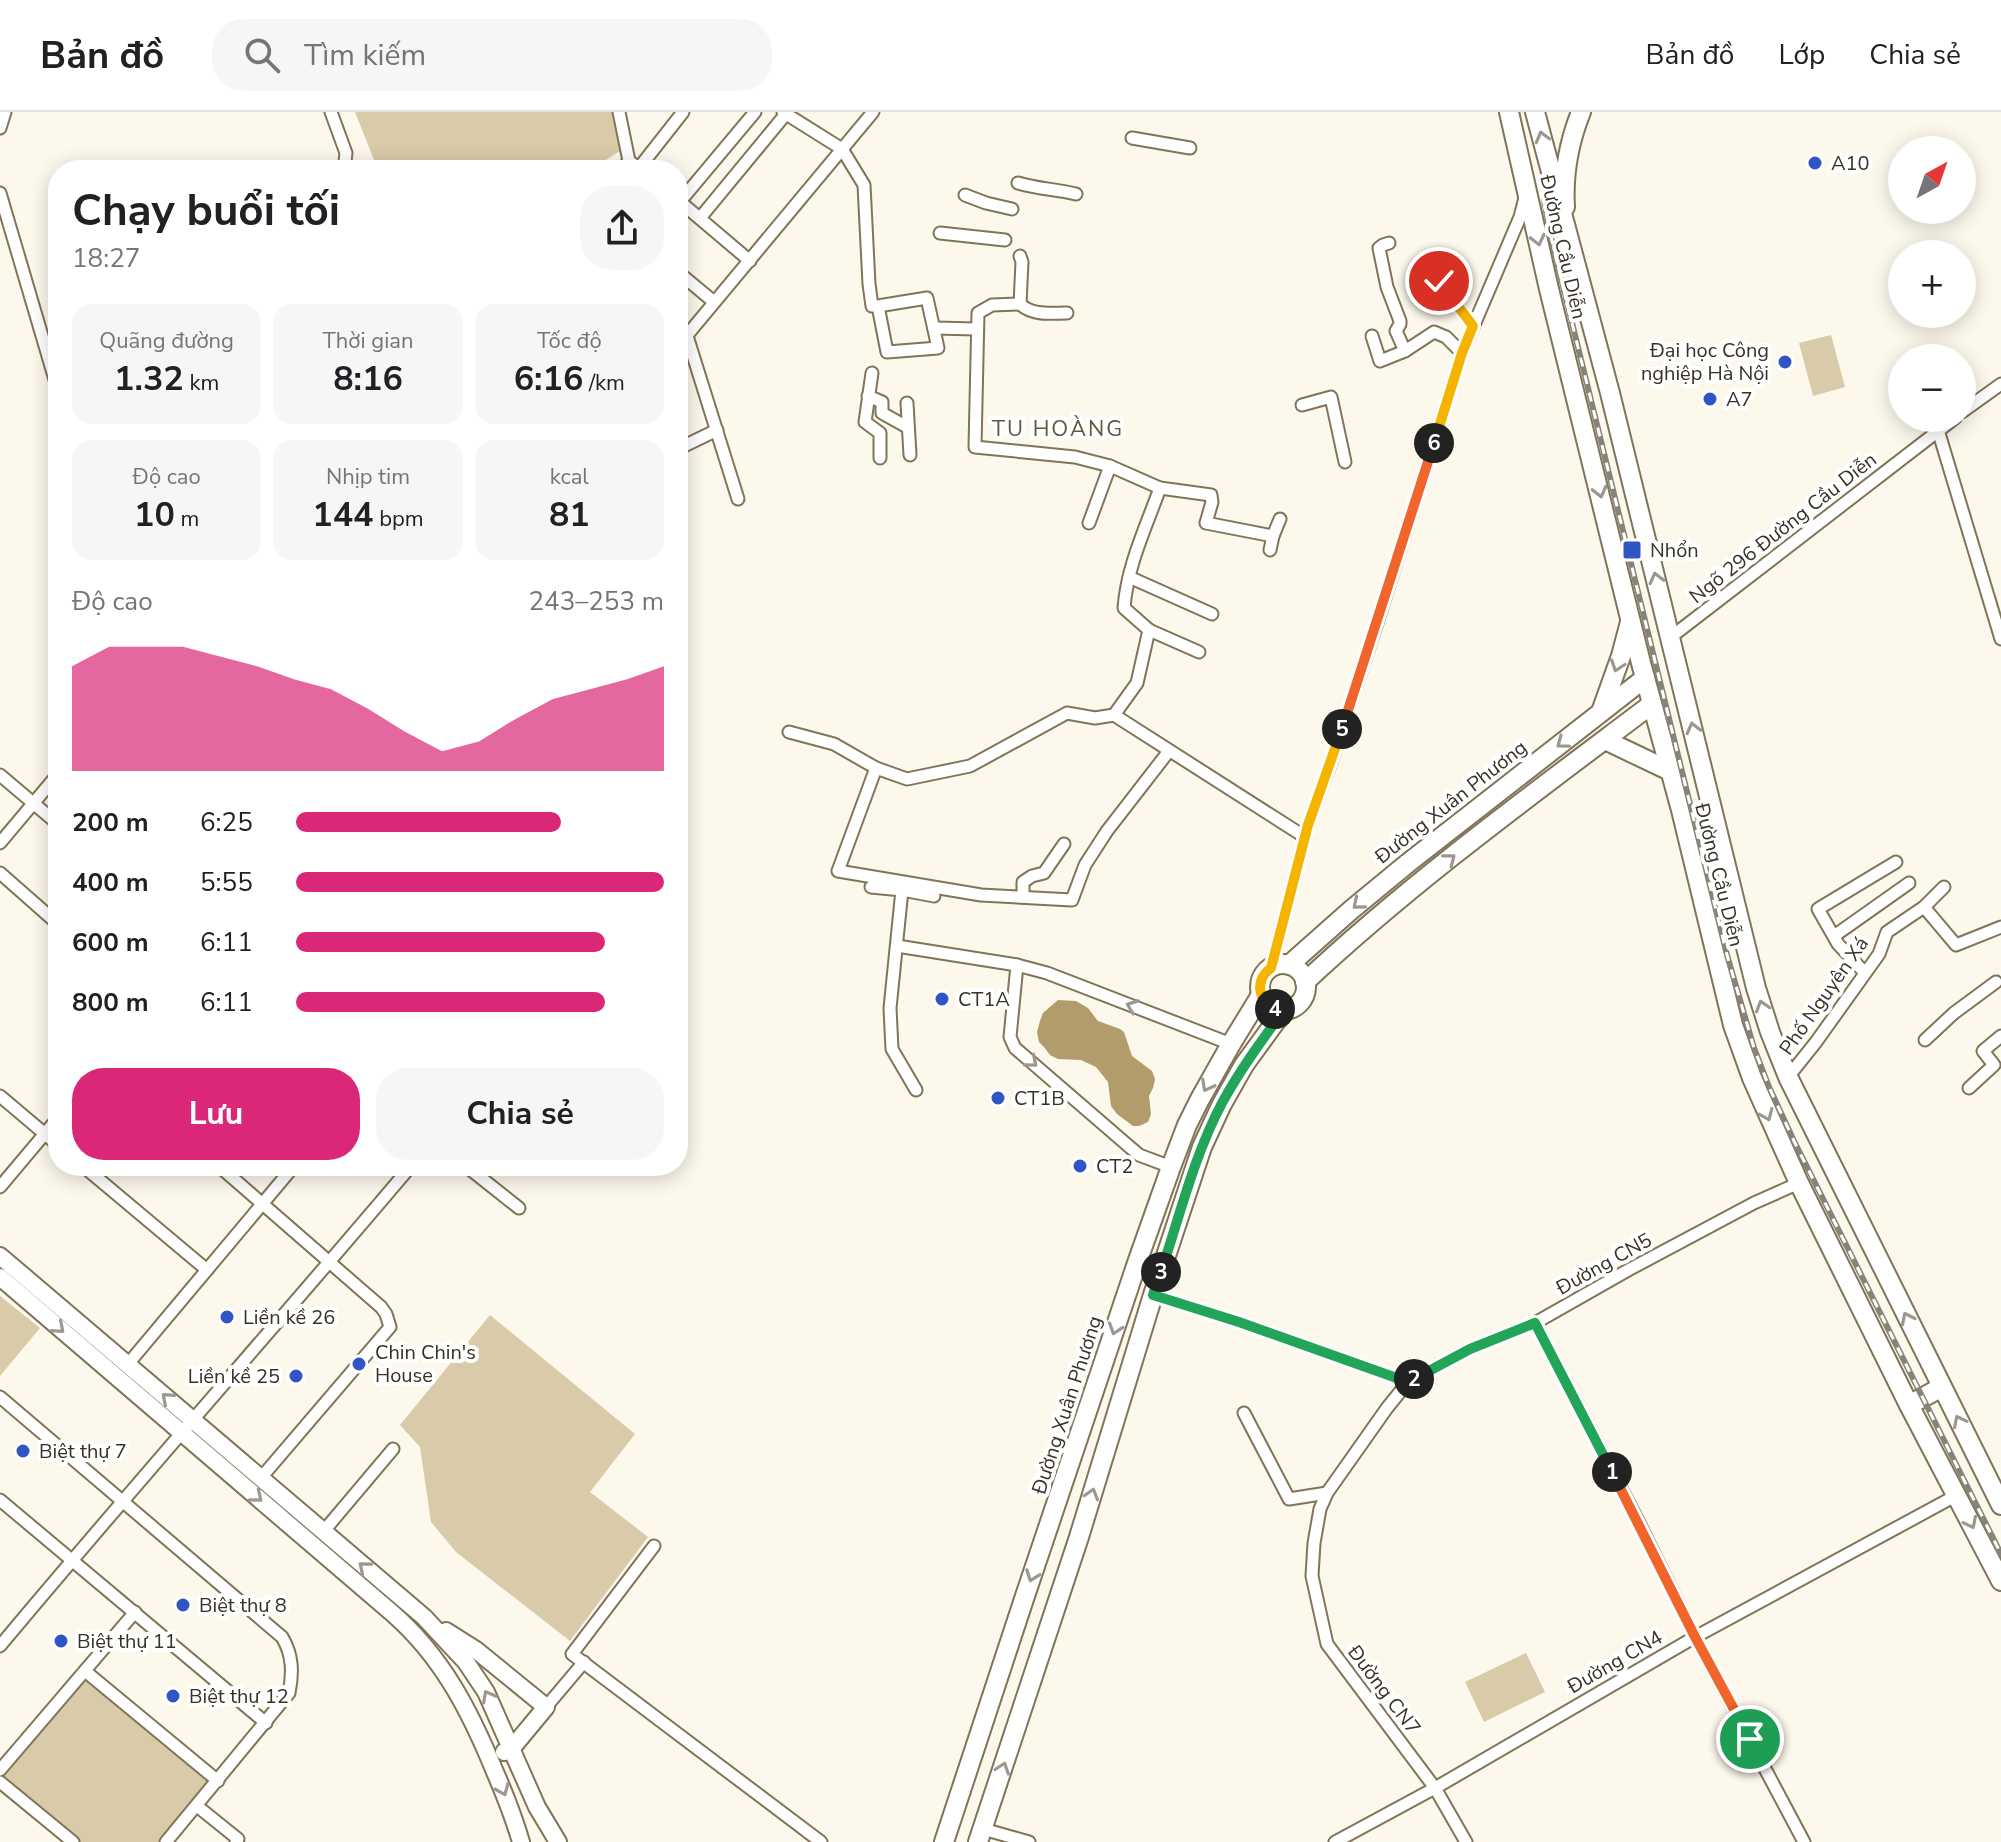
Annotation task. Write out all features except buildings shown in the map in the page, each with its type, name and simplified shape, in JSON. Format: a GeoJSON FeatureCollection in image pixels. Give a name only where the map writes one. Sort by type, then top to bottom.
{"type":"FeatureCollection","features":[{"type":"Feature","properties":{"kind":"main road","name":"Đường Cầu Diễn"},"geometry":{"type":"LineString","coordinates":[[1509,112],[1645,678],[1733,1025],[1752,1078],[1799,1183],[2001,1581]]}},
{"type":"Feature","properties":{"kind":"main road","name":"Đường Cầu Diễn"},"geometry":{"type":"LineString","coordinates":[[1535,112],[1673,645],[1756,988],[1770,1032],[1788,1077],[2001,1505]]}},
{"type":"Feature","properties":{"kind":"main road"},"geometry":{"type":"LineString","coordinates":[[1566,226],[1564,186],[1567,161],[1581,112]]}},
{"type":"Feature","properties":{"kind":"main road"},"geometry":{"type":"LineString","coordinates":[[1601,712],[1631,619]]}},
{"type":"Feature","properties":{"kind":"main road","name":"Đường Xuân Phương"},"geometry":{"type":"LineString","coordinates":[[1280,966],[1645,678],[1673,645]]}},
{"type":"Feature","properties":{"kind":"main road"},"geometry":{"type":"LineString","coordinates":[[1305,982],[1372,922],[1681,682]]}},
{"type":"Feature","properties":{"kind":"main road"},"geometry":{"type":"LineString","coordinates":[[1605,740],[1670,771]]}},
{"type":"Feature","properties":{"kind":"main road"},"geometry":{"type":"LineString","coordinates":[[1280,966],[1301,974],[1305,982],[1304,996],[1300,1002],[1284,1010],[1273,1008],[1261,995],[1262,976],[1280,966]]}},
{"type":"Feature","properties":{"kind":"main road","name":"Đường Xuân Phương"},"geometry":{"type":"LineString","coordinates":[[944,1842],[1171,1167],[1187,1125],[1261,995]]}},
{"type":"Feature","properties":{"kind":"main road"},"geometry":{"type":"LineString","coordinates":[[981,1835],[1202,1147],[1244,1065],[1284,1010]]}},
{"type":"Feature","properties":{"kind":"main road"},"geometry":{"type":"LineString","coordinates":[[0,1256],[128,1364],[187,1426],[417,1636],[460,1695],[514,1816],[521,1842]]}},
{"type":"Feature","properties":{"kind":"main road"},"geometry":{"type":"LineString","coordinates":[[0,1277],[187,1426],[260,1479],[424,1617],[448,1641],[472,1669],[490,1700],[537,1807],[558,1842]]}},
{"type":"Feature","properties":{"kind":"main road"},"geometry":{"type":"LineString","coordinates":[[1909,1405],[1942,1387]]}},
{"type":"Feature","properties":{"kind":"main road"},"geometry":{"type":"LineString","coordinates":[[424,1617],[476,1650],[546,1707],[512,1748],[490,1759]]}},
{"type":"Feature","properties":{"kind":"street"},"geometry":{"type":"LineString","coordinates":[[0,128],[5,112]]}},
{"type":"Feature","properties":{"kind":"street"},"geometry":{"type":"LineString","coordinates":[[331,112],[346,153],[345,160]]}},
{"type":"Feature","properties":{"kind":"street"},"geometry":{"type":"LineString","coordinates":[[619,112],[630,160]]}},
{"type":"Feature","properties":{"kind":"street"},"geometry":{"type":"LineString","coordinates":[[638,160],[683,112]]}},
{"type":"Feature","properties":{"kind":"street"},"geometry":{"type":"LineString","coordinates":[[688,191],[755,112]]}},
{"type":"Feature","properties":{"kind":"street"},"geometry":{"type":"LineString","coordinates":[[688,335],[873,112]]}},
{"type":"Feature","properties":{"kind":"street"},"geometry":{"type":"LineString","coordinates":[[700,218],[784,114],[842,149],[864,185],[872,306],[927,298],[938,348],[887,352],[878,306]]}},
{"type":"Feature","properties":{"kind":"street"},"geometry":{"type":"LineString","coordinates":[[1132,138],[1190,148]]}},
{"type":"Feature","properties":{"kind":"street"},"geometry":{"type":"LineString","coordinates":[[1018,183],[1076,194]]}},
{"type":"Feature","properties":{"kind":"street"},"geometry":{"type":"LineString","coordinates":[[1280,966],[1308,825],[1377,623],[1462,353],[1520,217],[1527,190]]}},
{"type":"Feature","properties":{"kind":"street"},"geometry":{"type":"LineString","coordinates":[[0,193],[48,356]]}},
{"type":"Feature","properties":{"kind":"street"},"geometry":{"type":"LineString","coordinates":[[965,195],[1012,209]]}},
{"type":"Feature","properties":{"kind":"street"},"geometry":{"type":"LineString","coordinates":[[688,209],[750,261]]}},
{"type":"Feature","properties":{"kind":"street"},"geometry":{"type":"LineString","coordinates":[[940,233],[1005,240]]}},
{"type":"Feature","properties":{"kind":"street"},"geometry":{"type":"LineString","coordinates":[[1389,243],[1379,248],[1387,287],[1400,321],[1396,331],[1405,351]]}},
{"type":"Feature","properties":{"kind":"street"},"geometry":{"type":"LineString","coordinates":[[1020,256],[1020,304]]}},
{"type":"Feature","properties":{"kind":"street"},"geometry":{"type":"LineString","coordinates":[[688,280],[714,302]]}},
{"type":"Feature","properties":{"kind":"street"},"geometry":{"type":"LineString","coordinates":[[1430,283],[1440,282],[1473,326]]}},
{"type":"Feature","properties":{"kind":"street"},"geometry":{"type":"LineString","coordinates":[[1067,313],[1040,313],[1025,309],[1020,304],[992,305],[978,313],[975,447],[1075,457],[1110,466],[1160,488],[1211,495],[1206,523],[1273,536]]}},
{"type":"Feature","properties":{"kind":"street"},"geometry":{"type":"LineString","coordinates":[[934,328],[977,329]]}},
{"type":"Feature","properties":{"kind":"street"},"geometry":{"type":"LineString","coordinates":[[1372,336],[1380,361],[1405,351],[1434,332],[1446,337],[1462,353]]}},
{"type":"Feature","properties":{"kind":"street"},"geometry":{"type":"LineString","coordinates":[[688,339],[738,499]]}},
{"type":"Feature","properties":{"kind":"street"},"geometry":{"type":"LineString","coordinates":[[872,373],[865,422],[880,433],[880,458]]}},
{"type":"Feature","properties":{"kind":"street"},"geometry":{"type":"LineString","coordinates":[[1976,402],[2001,384]]}},
{"type":"Feature","properties":{"kind":"street"},"geometry":{"type":"LineString","coordinates":[[868,396],[882,402],[882,413],[907,427]]}},
{"type":"Feature","properties":{"kind":"street"},"geometry":{"type":"LineString","coordinates":[[1302,405],[1331,397],[1345,462]]}},
{"type":"Feature","properties":{"kind":"street"},"geometry":{"type":"LineString","coordinates":[[907,403],[910,455]]}},
{"type":"Feature","properties":{"kind":"street"},"geometry":{"type":"LineString","coordinates":[[688,444],[717,430]]}},
{"type":"Feature","properties":{"kind":"street","name":"Ngõ 296 Đường Cầu Diễn"},"geometry":{"type":"LineString","coordinates":[[1673,645],[1730,593],[1935,432]]}},
{"type":"Feature","properties":{"kind":"street"},"geometry":{"type":"LineString","coordinates":[[1939,432],[2001,639]]}},
{"type":"Feature","properties":{"kind":"street"},"geometry":{"type":"LineString","coordinates":[[1089,523],[1110,466]]}},
{"type":"Feature","properties":{"kind":"street"},"geometry":{"type":"LineString","coordinates":[[1160,488],[1134,559],[1124,608],[1149,630],[1199,652]]}},
{"type":"Feature","properties":{"kind":"street"},"geometry":{"type":"LineString","coordinates":[[1270,550],[1280,519]]}},
{"type":"Feature","properties":{"kind":"street"},"geometry":{"type":"LineString","coordinates":[[1129,577],[1212,614]]}},
{"type":"Feature","properties":{"kind":"street"},"geometry":{"type":"LineString","coordinates":[[1114,715],[1137,683],[1149,630]]}},
{"type":"Feature","properties":{"kind":"street"},"geometry":{"type":"LineString","coordinates":[[789,732],[834,744],[876,768],[907,779],[970,766],[1067,713],[1095,718],[1114,715],[1305,837]]}},
{"type":"Feature","properties":{"kind":"street"},"geometry":{"type":"LineString","coordinates":[[876,768],[838,871],[981,895],[1072,900],[1085,865],[1146,778],[1169,751]]}},
{"type":"Feature","properties":{"kind":"street"},"geometry":{"type":"LineString","coordinates":[[0,775],[48,816]]}},
{"type":"Feature","properties":{"kind":"street"},"geometry":{"type":"LineString","coordinates":[[0,843],[48,786]]}},
{"type":"Feature","properties":{"kind":"street"},"geometry":{"type":"LineString","coordinates":[[1023,897],[1023,882],[1044,873],[1064,844]]}},
{"type":"Feature","properties":{"kind":"street"},"geometry":{"type":"LineString","coordinates":[[1865,973],[1838,944],[1818,909],[1896,862]]}},
{"type":"Feature","properties":{"kind":"street"},"geometry":{"type":"LineString","coordinates":[[0,873],[48,915]]}},
{"type":"Feature","properties":{"kind":"street"},"geometry":{"type":"LineString","coordinates":[[1834,936],[1909,883]]}},
{"type":"Feature","properties":{"kind":"street"},"geometry":{"type":"LineString","coordinates":[[871,887],[934,896]]}},
{"type":"Feature","properties":{"kind":"street","name":"Phố Nguyên Xá"},"geometry":{"type":"LineString","coordinates":[[1788,1077],[1879,954],[1887,932],[1924,907],[1944,887]]}},
{"type":"Feature","properties":{"kind":"street"},"geometry":{"type":"LineString","coordinates":[[902,890],[890,1008],[892,1049],[916,1090]]}},
{"type":"Feature","properties":{"kind":"street"},"geometry":{"type":"LineString","coordinates":[[1924,907],[1956,945],[2001,927]]}},
{"type":"Feature","properties":{"kind":"street"},"geometry":{"type":"LineString","coordinates":[[897,946],[1017,965],[1047,973],[1231,1044]]}},
{"type":"Feature","properties":{"kind":"street"},"geometry":{"type":"LineString","coordinates":[[1017,965],[1010,1037],[1015,1048],[1139,1155],[1171,1167]]}},
{"type":"Feature","properties":{"kind":"street"},"geometry":{"type":"LineString","coordinates":[[1925,1040],[1954,1013],[1996,982]]}},
{"type":"Feature","properties":{"kind":"street"},"geometry":{"type":"LineString","coordinates":[[1969,1088],[1994,1065],[1983,1051],[2001,1036]]}},
{"type":"Feature","properties":{"kind":"street"},"geometry":{"type":"LineString","coordinates":[[0,1096],[48,1137]]}},
{"type":"Feature","properties":{"kind":"street"},"geometry":{"type":"LineString","coordinates":[[0,1187],[48,1130]]}},
{"type":"Feature","properties":{"kind":"street"},"geometry":{"type":"LineString","coordinates":[[95,1176],[207,1270]]}},
{"type":"Feature","properties":{"kind":"street"},"geometry":{"type":"LineString","coordinates":[[231,1176],[381,1307],[390,1327],[260,1479]]}},
{"type":"Feature","properties":{"kind":"street"},"geometry":{"type":"LineString","coordinates":[[128,1364],[286,1176]]}},
{"type":"Feature","properties":{"kind":"street"},"geometry":{"type":"LineString","coordinates":[[0,1646],[402,1176]]}},
{"type":"Feature","properties":{"kind":"street"},"geometry":{"type":"LineString","coordinates":[[479,1176],[519,1208]]}},
{"type":"Feature","properties":{"kind":"street","name":"Đường CN5"},"geometry":{"type":"LineString","coordinates":[[1408,1382],[1470,1349],[1535,1323],[1754,1203],[1799,1183]]}},
{"type":"Feature","properties":{"kind":"street"},"geometry":{"type":"LineString","coordinates":[[1153,1295],[1408,1382]]}},
{"type":"Feature","properties":{"kind":"street"},"geometry":{"type":"LineString","coordinates":[[1535,1323],[1695,1637],[1804,1842]]}},
{"type":"Feature","properties":{"kind":"street","name":"Đường CN7"},"geometry":{"type":"LineString","coordinates":[[1408,1382],[1327,1493],[1320,1509],[1312,1576],[1327,1644],[1435,1788],[1466,1842]]}},
{"type":"Feature","properties":{"kind":"street"},"geometry":{"type":"LineString","coordinates":[[0,1397],[282,1637],[287,1645],[291,1661],[289,1693],[166,1842]]}},
{"type":"Feature","properties":{"kind":"street"},"geometry":{"type":"LineString","coordinates":[[1244,1413],[1289,1499],[1327,1493]]}},
{"type":"Feature","properties":{"kind":"street"},"geometry":{"type":"LineString","coordinates":[[323,1532],[393,1449]]}},
{"type":"Feature","properties":{"kind":"street","name":"Đường CN4"},"geometry":{"type":"LineString","coordinates":[[1335,1842],[1435,1788],[1695,1637],[1957,1495]]}},
{"type":"Feature","properties":{"kind":"street"},"geometry":{"type":"LineString","coordinates":[[2,1505],[266,1723]]}},
{"type":"Feature","properties":{"kind":"street"},"geometry":{"type":"LineString","coordinates":[[654,1546],[572,1654],[821,1842]]}},
{"type":"Feature","properties":{"kind":"street"},"geometry":{"type":"LineString","coordinates":[[0,1770],[135,1612]]}},
{"type":"Feature","properties":{"kind":"street"},"geometry":{"type":"LineString","coordinates":[[546,1707],[584,1662]]}},
{"type":"Feature","properties":{"kind":"street"},"geometry":{"type":"LineString","coordinates":[[85,1671],[218,1781]]}},
{"type":"Feature","properties":{"kind":"street"},"geometry":{"type":"LineString","coordinates":[[0,1782],[73,1842]]}},
{"type":"Feature","properties":{"kind":"street"},"geometry":{"type":"LineString","coordinates":[[197,1806],[238,1839],[236,1842]]}},
{"type":"Feature","properties":{"kind":"street"},"geometry":{"type":"LineString","coordinates":[[981,1835],[1029,1842]]}},
{"type":"Feature","properties":{"kind":"shaded area"},"geometry":{"type":"Polygon","coordinates":[[[355,112],[612,112],[623,149],[606,160],[374,160],[355,112]]]}},
{"type":"Feature","properties":{"kind":"shaded area"},"geometry":{"type":"Polygon","coordinates":[[[1831,335],[1845,387],[1813,396],[1799,343],[1831,335]]]}},
{"type":"Feature","properties":{"kind":"shaded area"},"geometry":{"type":"Polygon","coordinates":[[[1058,1000],[1076,1001],[1088,1008],[1098,1021],[1124,1032],[1132,1056],[1152,1071],[1155,1079],[1149,1096],[1151,1114],[1148,1122],[1133,1126],[1117,1114],[1111,1106],[1108,1082],[1096,1067],[1081,1060],[1058,1059],[1039,1042],[1037,1032],[1043,1013],[1058,1000]]]}},
{"type":"Feature","properties":{"kind":"shaded area"},"geometry":{"type":"Polygon","coordinates":[[[0,1296],[40,1328],[0,1376],[0,1296]]]}},
{"type":"Feature","properties":{"kind":"shaded area"},"geometry":{"type":"Polygon","coordinates":[[[490,1315],[635,1434],[590,1492],[648,1537],[570,1641],[456,1552],[431,1522],[420,1447],[400,1425],[490,1315]]]}},
{"type":"Feature","properties":{"kind":"shaded area"},"geometry":{"type":"Polygon","coordinates":[[[1526,1653],[1545,1692],[1484,1722],[1465,1682],[1526,1653]]]}},
{"type":"Feature","properties":{"kind":"shaded area"},"geometry":{"type":"Polygon","coordinates":[[[85,1671],[218,1781],[166,1842],[71,1842],[0,1782],[0,1770],[85,1671]]]}},
{"type":"Feature","properties":{"kind":"railway"},"geometry":{"type":"LineString","coordinates":[[1544,200],[1727,955],[1754,1048],[1794,1141],[2001,1554]]}},
{"type":"Feature","properties":{"kind":"place","name":"A10"},"geometry":{"type":"Point","coordinates":[1815,163]}},
{"type":"Feature","properties":{"kind":"place","name":"Đại học Công nghiệp Hà Nội"},"geometry":{"type":"Point","coordinates":[1785,362]}},
{"type":"Feature","properties":{"kind":"place","name":"A7"},"geometry":{"type":"Point","coordinates":[1710,399]}},
{"type":"Feature","properties":{"kind":"place","name":"Nhổn"},"geometry":{"type":"Point","coordinates":[1632,550]}},
{"type":"Feature","properties":{"kind":"place","name":"CT1A"},"geometry":{"type":"Point","coordinates":[942,999]}},
{"type":"Feature","properties":{"kind":"place","name":"CT1B"},"geometry":{"type":"Point","coordinates":[998,1098]}},
{"type":"Feature","properties":{"kind":"place","name":"CT2"},"geometry":{"type":"Point","coordinates":[1080,1166]}},
{"type":"Feature","properties":{"kind":"place","name":"Liền kề 26"},"geometry":{"type":"Point","coordinates":[227,1317]}},
{"type":"Feature","properties":{"kind":"place","name":"Chin Chin's House"},"geometry":{"type":"Point","coordinates":[359,1364]}},
{"type":"Feature","properties":{"kind":"place","name":"Liền kề 25"},"geometry":{"type":"Point","coordinates":[296,1376]}},
{"type":"Feature","properties":{"kind":"place","name":"Biệt thự 7"},"geometry":{"type":"Point","coordinates":[23,1451]}},
{"type":"Feature","properties":{"kind":"place","name":"Biệt thự 8"},"geometry":{"type":"Point","coordinates":[183,1605]}},
{"type":"Feature","properties":{"kind":"place","name":"Biệt thự 11"},"geometry":{"type":"Point","coordinates":[61,1641]}},
{"type":"Feature","properties":{"kind":"place","name":"Biệt thự 12"},"geometry":{"type":"Point","coordinates":[173,1696]}},
{"type":"Feature","properties":{"kind":"district","name":"TU HOÀNG"},"geometry":{"type":"Point","coordinates":[1058,429]}},
{"type":"Feature","properties":{"kind":"route"},"geometry":{"type":"LineString","coordinates":[[1439,281],[1473,326],[1308,825],[1271,968],[1262,976],[1260,992],[1263,998],[1273,1008],[1284,1010],[1244,1065],[1202,1147],[1153,1295],[1408,1382],[1470,1349],[1535,1323],[1750,1739]]}}]}
